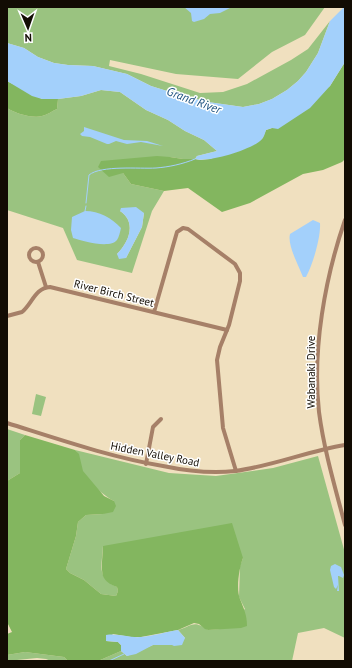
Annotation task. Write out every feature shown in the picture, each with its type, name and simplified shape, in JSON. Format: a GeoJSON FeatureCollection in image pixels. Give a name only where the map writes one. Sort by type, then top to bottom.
{"type":"FeatureCollection","features":[{"type":"Feature","properties":{"kind":"street","name":"Wabanaki Drive"},"geometry":{"type":"LineString","coordinates":[[345,220],[335,250],[320,328],[318,379],[319,411],[325,448],[345,524]]}},
{"type":"Feature","properties":{"kind":"street"},"geometry":{"type":"LineString","coordinates":[[154,312],[177,232],[183,228],[188,229],[234,264],[240,273],[240,280],[229,325],[220,347],[217,360],[224,428],[236,471]]}},
{"type":"Feature","properties":{"kind":"street"},"geometry":{"type":"LineString","coordinates":[[7,316],[22,312],[35,294],[46,287],[38,262]]}},
{"type":"Feature","properties":{"kind":"street","name":"River Birch Street"},"geometry":{"type":"LineString","coordinates":[[46,287],[54,287],[227,330]]}},
{"type":"Feature","properties":{"kind":"street"},"geometry":{"type":"LineString","coordinates":[[146,464],[153,427],[160,419]]}},
{"type":"Feature","properties":{"kind":"street","name":"Hidden Valley Road"},"geometry":{"type":"LineString","coordinates":[[7,423],[103,453],[146,464],[211,473],[236,471],[265,465],[325,448],[345,445]]}},
{"type":"Feature","properties":{"kind":"green space"},"geometry":{"type":"Polygon","coordinates":[[[7,7],[325,7],[305,35],[272,52],[238,79],[176,74],[110,60],[109,66],[141,74],[200,93],[223,92],[247,84],[291,60],[308,49],[330,21],[318,53],[306,72],[298,81],[272,99],[259,104],[243,107],[208,102],[180,95],[151,86],[127,74],[93,66],[54,63],[38,57],[24,48],[7,43],[7,7]]]}},
{"type":"Feature","properties":{"kind":"green space"},"geometry":{"type":"Polygon","coordinates":[[[345,62],[345,159],[342,162],[323,170],[303,174],[250,203],[222,212],[188,188],[164,191],[131,184],[123,173],[109,177],[98,167],[101,161],[157,156],[200,160],[210,159],[262,139],[266,130],[272,128],[330,86],[345,62]]]}},
{"type":"Feature","properties":{"kind":"green space"},"geometry":{"type":"Polygon","coordinates":[[[7,81],[42,99],[58,99],[57,109],[46,115],[38,117],[19,114],[10,110],[7,108],[7,81]]]}},
{"type":"Feature","properties":{"kind":"green space"},"geometry":{"type":"Polygon","coordinates":[[[101,90],[120,92],[146,110],[168,120],[185,131],[204,140],[217,151],[197,156],[195,159],[170,157],[123,173],[131,184],[164,191],[152,211],[132,273],[77,260],[63,228],[7,210],[7,108],[24,115],[38,117],[46,115],[57,109],[58,99],[81,96],[101,90]],[[120,211],[125,216],[130,226],[128,238],[117,254],[126,258],[142,227],[144,213],[120,211]]]}},
{"type":"Feature","properties":{"kind":"green space"},"geometry":{"type":"Polygon","coordinates":[[[36,394],[46,397],[41,416],[32,414],[36,394]]]}},
{"type":"Feature","properties":{"kind":"green space"},"geometry":{"type":"Polygon","coordinates":[[[7,429],[25,435],[20,440],[20,473],[7,481],[7,429]]]}},
{"type":"Feature","properties":{"kind":"green space"},"geometry":{"type":"Polygon","coordinates":[[[25,435],[75,450],[79,454],[83,471],[104,496],[114,501],[116,506],[113,512],[86,515],[78,522],[76,536],[66,569],[70,573],[84,580],[101,594],[116,596],[118,591],[117,587],[108,583],[103,575],[103,546],[232,523],[243,558],[239,573],[238,590],[246,615],[247,626],[241,628],[208,630],[199,624],[194,623],[178,630],[141,637],[113,634],[106,641],[118,642],[121,645],[121,651],[98,661],[68,661],[64,657],[25,652],[7,655],[7,634],[12,632],[7,622],[7,481],[20,473],[20,440],[25,435]]]}},
{"type":"Feature","properties":{"kind":"green space"},"geometry":{"type":"Polygon","coordinates":[[[75,450],[169,473],[216,476],[273,468],[318,456],[345,553],[345,638],[324,628],[298,633],[292,661],[98,661],[121,651],[127,656],[153,645],[173,645],[185,638],[178,630],[193,624],[199,625],[208,630],[220,629],[245,609],[239,597],[240,566],[243,558],[103,546],[101,566],[103,575],[110,583],[117,587],[118,591],[116,596],[101,594],[84,580],[70,573],[66,569],[76,536],[78,522],[86,515],[103,514],[114,501],[105,496],[84,475],[75,450]]]}},
{"type":"Feature","properties":{"kind":"green space"},"geometry":{"type":"Polygon","coordinates":[[[25,652],[64,657],[68,661],[51,661],[37,658],[7,661],[7,655],[25,652]]]}},
{"type":"Feature","properties":{"kind":"water"},"geometry":{"type":"Polygon","coordinates":[[[184,7],[232,7],[220,13],[210,14],[204,19],[194,22],[192,21],[191,13],[184,7]]]}},
{"type":"Feature","properties":{"kind":"water","name":"Grand River"},"geometry":{"type":"Polygon","coordinates":[[[344,7],[345,62],[330,86],[310,108],[278,129],[272,128],[266,130],[263,138],[257,143],[241,151],[220,157],[201,160],[195,159],[197,156],[217,151],[204,140],[185,131],[168,120],[146,110],[120,92],[101,90],[81,96],[58,99],[42,99],[32,96],[7,81],[7,43],[24,48],[38,57],[54,63],[93,66],[127,74],[151,86],[208,102],[243,107],[259,104],[272,99],[287,90],[306,72],[318,53],[330,21],[344,7]]]}},
{"type":"Feature","properties":{"kind":"water"},"geometry":{"type":"Polygon","coordinates":[[[84,127],[124,140],[147,141],[163,146],[141,142],[127,144],[116,141],[107,144],[90,137],[82,136],[80,134],[84,131],[84,127]]]}},
{"type":"Feature","properties":{"kind":"water"},"geometry":{"type":"Polygon","coordinates":[[[136,207],[144,213],[142,227],[126,258],[119,259],[117,254],[128,238],[130,226],[125,216],[120,211],[121,208],[136,207]]]}},
{"type":"Feature","properties":{"kind":"water"},"geometry":{"type":"Polygon","coordinates":[[[85,211],[100,214],[117,224],[121,228],[117,240],[113,243],[102,244],[73,238],[71,230],[72,217],[85,211]]]}},
{"type":"Feature","properties":{"kind":"water"},"geometry":{"type":"Polygon","coordinates":[[[313,220],[320,223],[319,236],[311,265],[306,277],[303,277],[290,244],[290,234],[313,220]]]}},
{"type":"Feature","properties":{"kind":"water"},"geometry":{"type":"Polygon","coordinates":[[[335,564],[341,567],[344,575],[343,578],[338,576],[339,591],[337,591],[338,585],[336,589],[334,587],[330,570],[331,566],[335,564]]]}},
{"type":"Feature","properties":{"kind":"water"},"geometry":{"type":"Polygon","coordinates":[[[178,630],[185,638],[182,645],[153,645],[136,654],[127,656],[121,651],[121,645],[118,642],[106,641],[106,635],[141,637],[178,630]]]}},
{"type":"Feature","properties":{"kind":"waterway"},"geometry":{"type":"LineString","coordinates":[[86,203],[89,175],[95,172],[121,168],[161,168],[181,164],[195,159]]}},
{"type":"Feature","properties":{"kind":"waterway"},"geometry":{"type":"LineString","coordinates":[[85,211],[86,206]]}},
{"type":"Feature","properties":{"kind":"waterway"},"geometry":{"type":"LineString","coordinates":[[109,661],[124,654]]}}]}
